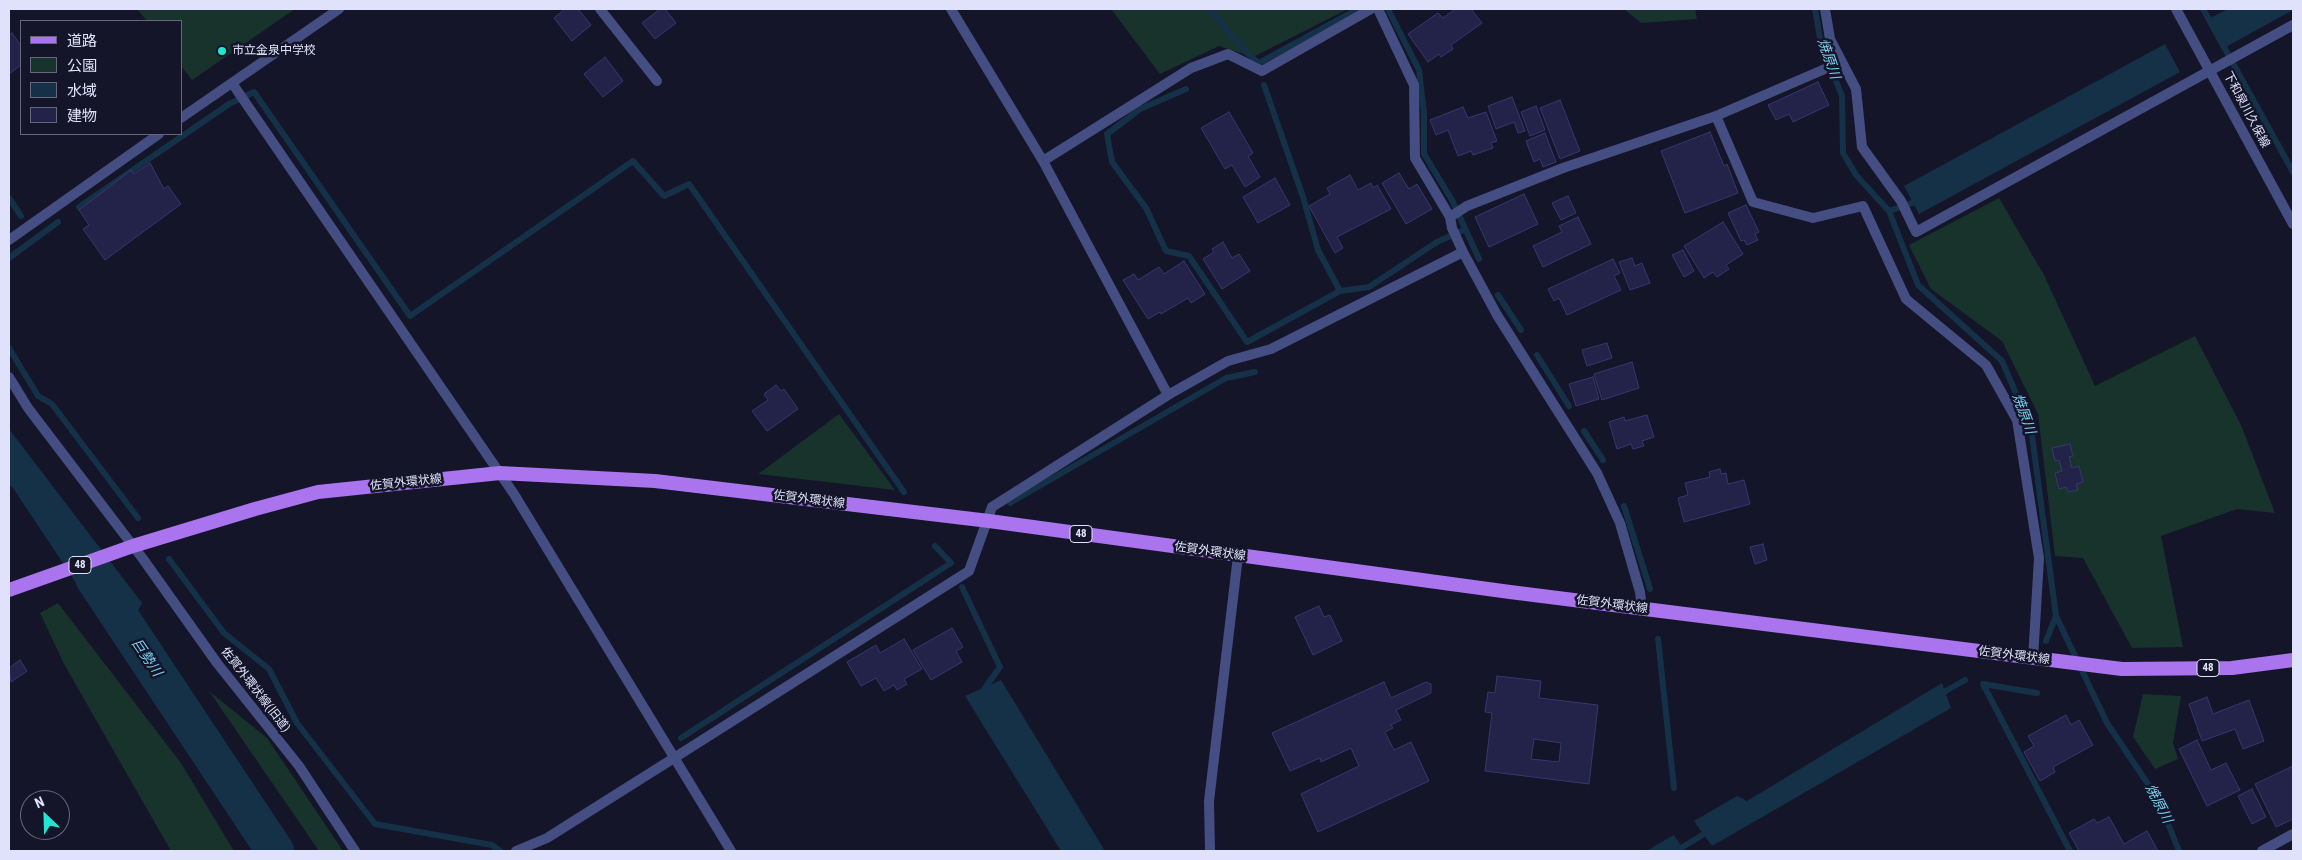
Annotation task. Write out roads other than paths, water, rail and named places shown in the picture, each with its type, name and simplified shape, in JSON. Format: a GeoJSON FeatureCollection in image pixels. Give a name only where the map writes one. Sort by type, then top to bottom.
{"type":"FeatureCollection","features":[{"type":"Feature","properties":{"kind":"main road","name":"佐賀外環状線"},"geometry":{"type":"LineString","coordinates":[[133,546],[318,492],[500,473],[655,481],[989,520],[1238,556],[2122,669],[2232,668],[2293,660]]}},
{"type":"Feature","properties":{"kind":"main road","name":"48"},"geometry":{"type":"LineString","coordinates":[[9,590],[133,546]]}},
{"type":"Feature","properties":{"kind":"street"},"geometry":{"type":"LineString","coordinates":[[182,117],[234,86],[339,9]]}},
{"type":"Feature","properties":{"kind":"street"},"geometry":{"type":"LineString","coordinates":[[600,9],[657,81]]}},
{"type":"Feature","properties":{"kind":"street"},"geometry":{"type":"LineString","coordinates":[[951,9],[1043,161],[1168,395]]}},
{"type":"Feature","properties":{"kind":"street"},"geometry":{"type":"LineString","coordinates":[[1043,161],[1191,68],[1228,54],[1262,72],[1371,9]]}},
{"type":"Feature","properties":{"kind":"street"},"geometry":{"type":"LineString","coordinates":[[1378,9],[1414,85],[1415,158],[1450,217],[1452,228],[1497,315],[1597,473],[1620,523],[1640,592],[1642,609]]}},
{"type":"Feature","properties":{"kind":"street"},"geometry":{"type":"LineString","coordinates":[[1825,9],[1830,39],[1856,88],[1862,147],[1901,201],[1916,232],[2293,25]]}},
{"type":"Feature","properties":{"kind":"street","name":"下和泉川久保線"},"geometry":{"type":"LineString","coordinates":[[2176,9],[2293,224]]}},
{"type":"Feature","properties":{"kind":"street"},"geometry":{"type":"LineString","coordinates":[[1450,217],[1467,206],[1563,168],[1716,116],[1841,62]]}},
{"type":"Feature","properties":{"kind":"street"},"geometry":{"type":"LineString","coordinates":[[234,86],[500,473],[731,851]]}},
{"type":"Feature","properties":{"kind":"street"},"geometry":{"type":"LineString","coordinates":[[1716,116],[1753,202],[1813,218],[1863,206],[1906,299],[1986,365],[2017,420],[2039,558],[2033,659]]}},
{"type":"Feature","properties":{"kind":"street"},"geometry":{"type":"LineString","coordinates":[[9,240],[158,135]]}},
{"type":"Feature","properties":{"kind":"street"},"geometry":{"type":"LineString","coordinates":[[516,851],[547,838],[968,571],[989,520],[992,507],[1168,395],[1228,361],[1271,349],[1462,248]]}},
{"type":"Feature","properties":{"kind":"street","name":"佐賀外環状線(旧道)"},"geometry":{"type":"LineString","coordinates":[[9,377],[28,408],[133,546],[217,663],[299,766],[355,851]]}},
{"type":"Feature","properties":{"kind":"street"},"geometry":{"type":"LineString","coordinates":[[1210,851],[1209,801],[1238,556]]}},
{"type":"Feature","properties":{"kind":"street"},"geometry":{"type":"LineString","coordinates":[[2262,851],[2293,834]]}},
{"type":"Feature","properties":{"kind":"water"},"geometry":{"type":"Polygon","coordinates":[[[2228,9],[2293,10],[2224,48],[2208,19],[2228,9]]]}},
{"type":"Feature","properties":{"kind":"water"},"geometry":{"type":"Polygon","coordinates":[[[2165,44],[2180,72],[1919,214],[1904,186],[2165,44]]]}},
{"type":"Feature","properties":{"kind":"water"},"geometry":{"type":"Polygon","coordinates":[[[9,429],[142,603],[137,613],[106,628],[13,488],[9,485],[9,429]]]}},
{"type":"Feature","properties":{"kind":"water"},"geometry":{"type":"Polygon","coordinates":[[[1001,680],[1105,851],[1061,851],[965,696],[1001,680]]]}},
{"type":"Feature","properties":{"kind":"water"},"geometry":{"type":"Polygon","coordinates":[[[1942,683],[1951,708],[1712,846],[1694,821],[1737,796],[1747,801],[1942,683]]]}},
{"type":"Feature","properties":{"kind":"water"},"geometry":{"type":"Polygon","coordinates":[[[1674,835],[1684,851],[1646,851],[1674,835]]]}},
{"type":"Feature","properties":{"kind":"waterway"},"geometry":{"type":"LineString","coordinates":[[1209,9],[1248,54],[1259,63],[1358,9]]}},
{"type":"Feature","properties":{"kind":"waterway"},"geometry":{"type":"LineString","coordinates":[[1388,9],[1419,70],[1424,113],[1424,154],[1452,200],[1479,259]]}},
{"type":"Feature","properties":{"kind":"waterway","name":"焼原川"},"geometry":{"type":"LineString","coordinates":[[1815,9],[1821,44],[1842,96],[1843,153],[1856,175],[1889,211],[1918,285],[2002,361],[2031,428],[2056,616],[2107,723],[2158,799],[2179,851]]}},
{"type":"Feature","properties":{"kind":"waterway"},"geometry":{"type":"LineString","coordinates":[[2203,9],[2293,172]]}},
{"type":"Feature","properties":{"kind":"waterway"},"geometry":{"type":"LineString","coordinates":[[1264,85],[1303,197],[1318,250],[1340,291]]}},
{"type":"Feature","properties":{"kind":"waterway"},"geometry":{"type":"LineString","coordinates":[[1186,89],[1140,109],[1107,134],[1112,162],[1146,208],[1166,251],[1189,256],[1247,342],[1340,291],[1369,287],[1437,242],[1464,230]]}},
{"type":"Feature","properties":{"kind":"waterway"},"geometry":{"type":"LineString","coordinates":[[79,207],[229,104],[254,92],[410,316],[633,161],[664,196],[689,184],[904,492]]}},
{"type":"Feature","properties":{"kind":"waterway"},"geometry":{"type":"LineString","coordinates":[[9,198],[21,216]]}},
{"type":"Feature","properties":{"kind":"waterway"},"geometry":{"type":"LineString","coordinates":[[1889,211],[1921,200]]}},
{"type":"Feature","properties":{"kind":"waterway"},"geometry":{"type":"LineString","coordinates":[[9,258],[58,222]]}},
{"type":"Feature","properties":{"kind":"waterway"},"geometry":{"type":"LineString","coordinates":[[1498,295],[1521,330]]}},
{"type":"Feature","properties":{"kind":"waterway"},"geometry":{"type":"LineString","coordinates":[[9,348],[38,396],[52,404],[138,518]]}},
{"type":"Feature","properties":{"kind":"waterway"},"geometry":{"type":"LineString","coordinates":[[1537,355],[1569,406]]}},
{"type":"Feature","properties":{"kind":"waterway"},"geometry":{"type":"LineString","coordinates":[[1010,503],[1226,378],[1255,372]]}},
{"type":"Feature","properties":{"kind":"waterway"},"geometry":{"type":"LineString","coordinates":[[1584,431],[1603,460]]}},
{"type":"Feature","properties":{"kind":"waterway"},"geometry":{"type":"LineString","coordinates":[[1624,506],[1650,589]]}},
{"type":"Feature","properties":{"kind":"waterway"},"geometry":{"type":"LineString","coordinates":[[681,738],[951,563],[935,546]]}},
{"type":"Feature","properties":{"kind":"waterway"},"geometry":{"type":"LineString","coordinates":[[169,559],[224,633],[269,669],[297,723],[375,824],[492,845],[500,851]]}},
{"type":"Feature","properties":{"kind":"waterway","name":"巨勢川"},"geometry":{"type":"LineString","coordinates":[[94,578],[275,851]]}},
{"type":"Feature","properties":{"kind":"waterway"},"geometry":{"type":"LineString","coordinates":[[962,587],[1000,667],[982,692],[983,694]]}},
{"type":"Feature","properties":{"kind":"waterway"},"geometry":{"type":"LineString","coordinates":[[2046,641],[2056,616]]}},
{"type":"Feature","properties":{"kind":"waterway"},"geometry":{"type":"LineString","coordinates":[[1658,639],[1674,788]]}},
{"type":"Feature","properties":{"kind":"waterway"},"geometry":{"type":"LineString","coordinates":[[1939,695],[1965,680]]}},
{"type":"Feature","properties":{"kind":"waterway"},"geometry":{"type":"LineString","coordinates":[[2037,693],[1983,684],[2070,851]]}},
{"type":"Feature","properties":{"kind":"waterway"},"geometry":{"type":"LineString","coordinates":[[1676,851],[1709,831]]}},
{"type":"Feature","properties":{"kind":"place","name":"市立金泉中学校"},"geometry":{"type":"Point","coordinates":[222,51]}}]}
